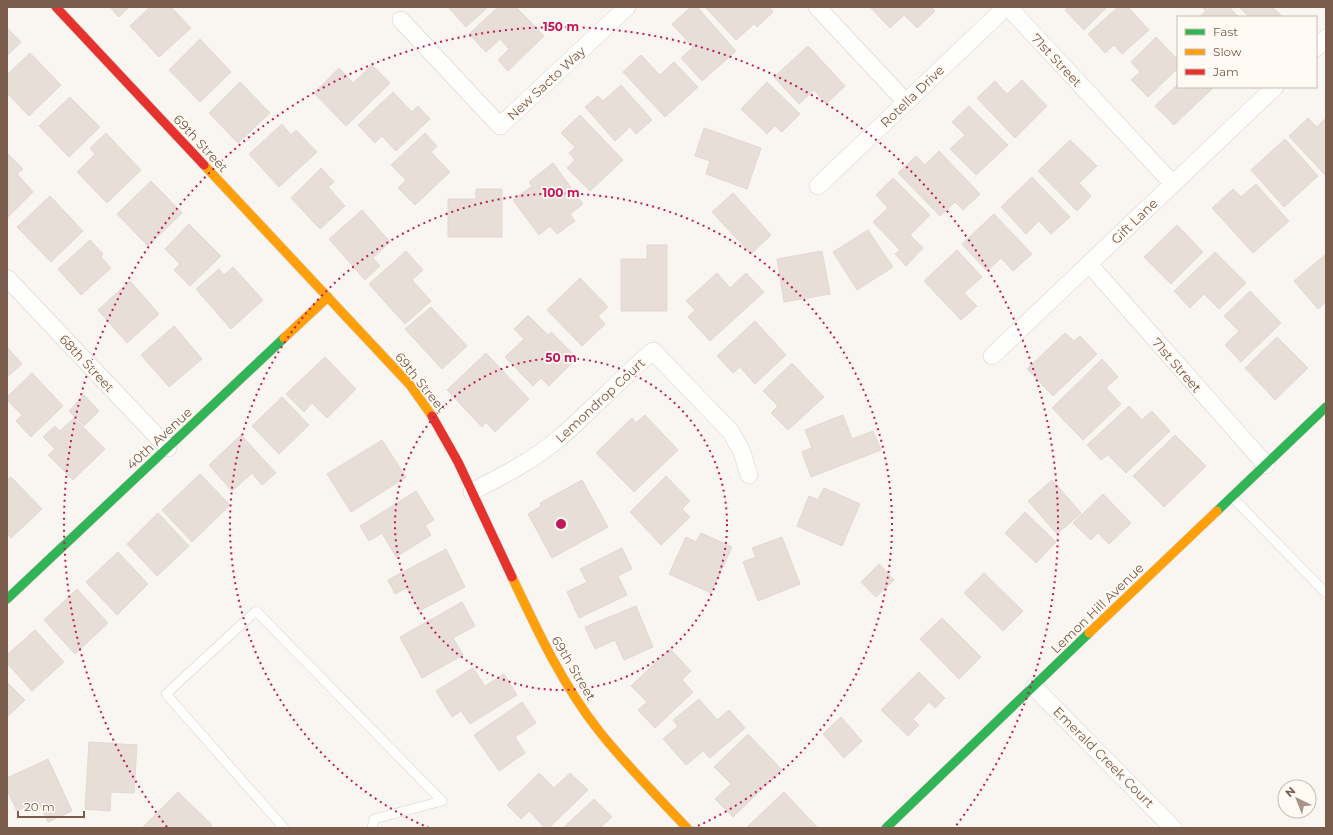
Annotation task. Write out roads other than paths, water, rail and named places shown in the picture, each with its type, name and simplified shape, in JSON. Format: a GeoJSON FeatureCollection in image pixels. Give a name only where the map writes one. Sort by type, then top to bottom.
{"type":"FeatureCollection","features":[{"type":"Feature","properties":{"kind":"street","name":"69th Street"},"geometry":{"type":"LineString","coordinates":[[56,7],[410,385],[438,424],[458,462],[543,644],[569,688],[598,730],[687,828]]}},
{"type":"Feature","properties":{"kind":"street","name":"New Sacto Way"},"geometry":{"type":"LineString","coordinates":[[401,20],[500,126],[628,7]]}},
{"type":"Feature","properties":{"kind":"street"},"geometry":{"type":"LineString","coordinates":[[817,7],[906,102]]}},
{"type":"Feature","properties":{"kind":"street","name":"Rotella Drive"},"geometry":{"type":"LineString","coordinates":[[818,186],[1007,7]]}},
{"type":"Feature","properties":{"kind":"street","name":"71st Street"},"geometry":{"type":"LineString","coordinates":[[1007,7],[1173,184]]}},
{"type":"Feature","properties":{"kind":"street"},"geometry":{"type":"LineString","coordinates":[[1317,47],[1326,38]]}},
{"type":"Feature","properties":{"kind":"street","name":"Gift Lane"},"geometry":{"type":"LineString","coordinates":[[992,356],[1274,88]]}},
{"type":"Feature","properties":{"kind":"street","name":"71st Street"},"geometry":{"type":"LineString","coordinates":[[1089,264],[1266,465]]}},
{"type":"Feature","properties":{"kind":"street","name":"68th Street"},"geometry":{"type":"LineString","coordinates":[[7,278],[168,448]]}},
{"type":"Feature","properties":{"kind":"street","name":"40th Avenue"},"geometry":{"type":"LineString","coordinates":[[8,596],[328,297]]}},
{"type":"Feature","properties":{"kind":"street","name":"Lemondrop Court"},"geometry":{"type":"LineString","coordinates":[[472,492],[531,460],[557,440],[626,374],[653,351],[730,432],[742,452],[749,475]]}},
{"type":"Feature","properties":{"kind":"street","name":"Lemon Hill Avenue"},"geometry":{"type":"LineString","coordinates":[[886,828],[1326,407]]}},
{"type":"Feature","properties":{"kind":"street","name":"Emerald Creek Court"},"geometry":{"type":"LineString","coordinates":[[1034,687],[1173,828]]}},
{"type":"Feature","properties":{"kind":"lane"},"geometry":{"type":"LineString","coordinates":[[1232,497],[1326,593]]}},
{"type":"Feature","properties":{"kind":"lane"},"geometry":{"type":"LineString","coordinates":[[284,828],[166,694],[256,611],[442,801],[374,819],[372,828]]}}]}
